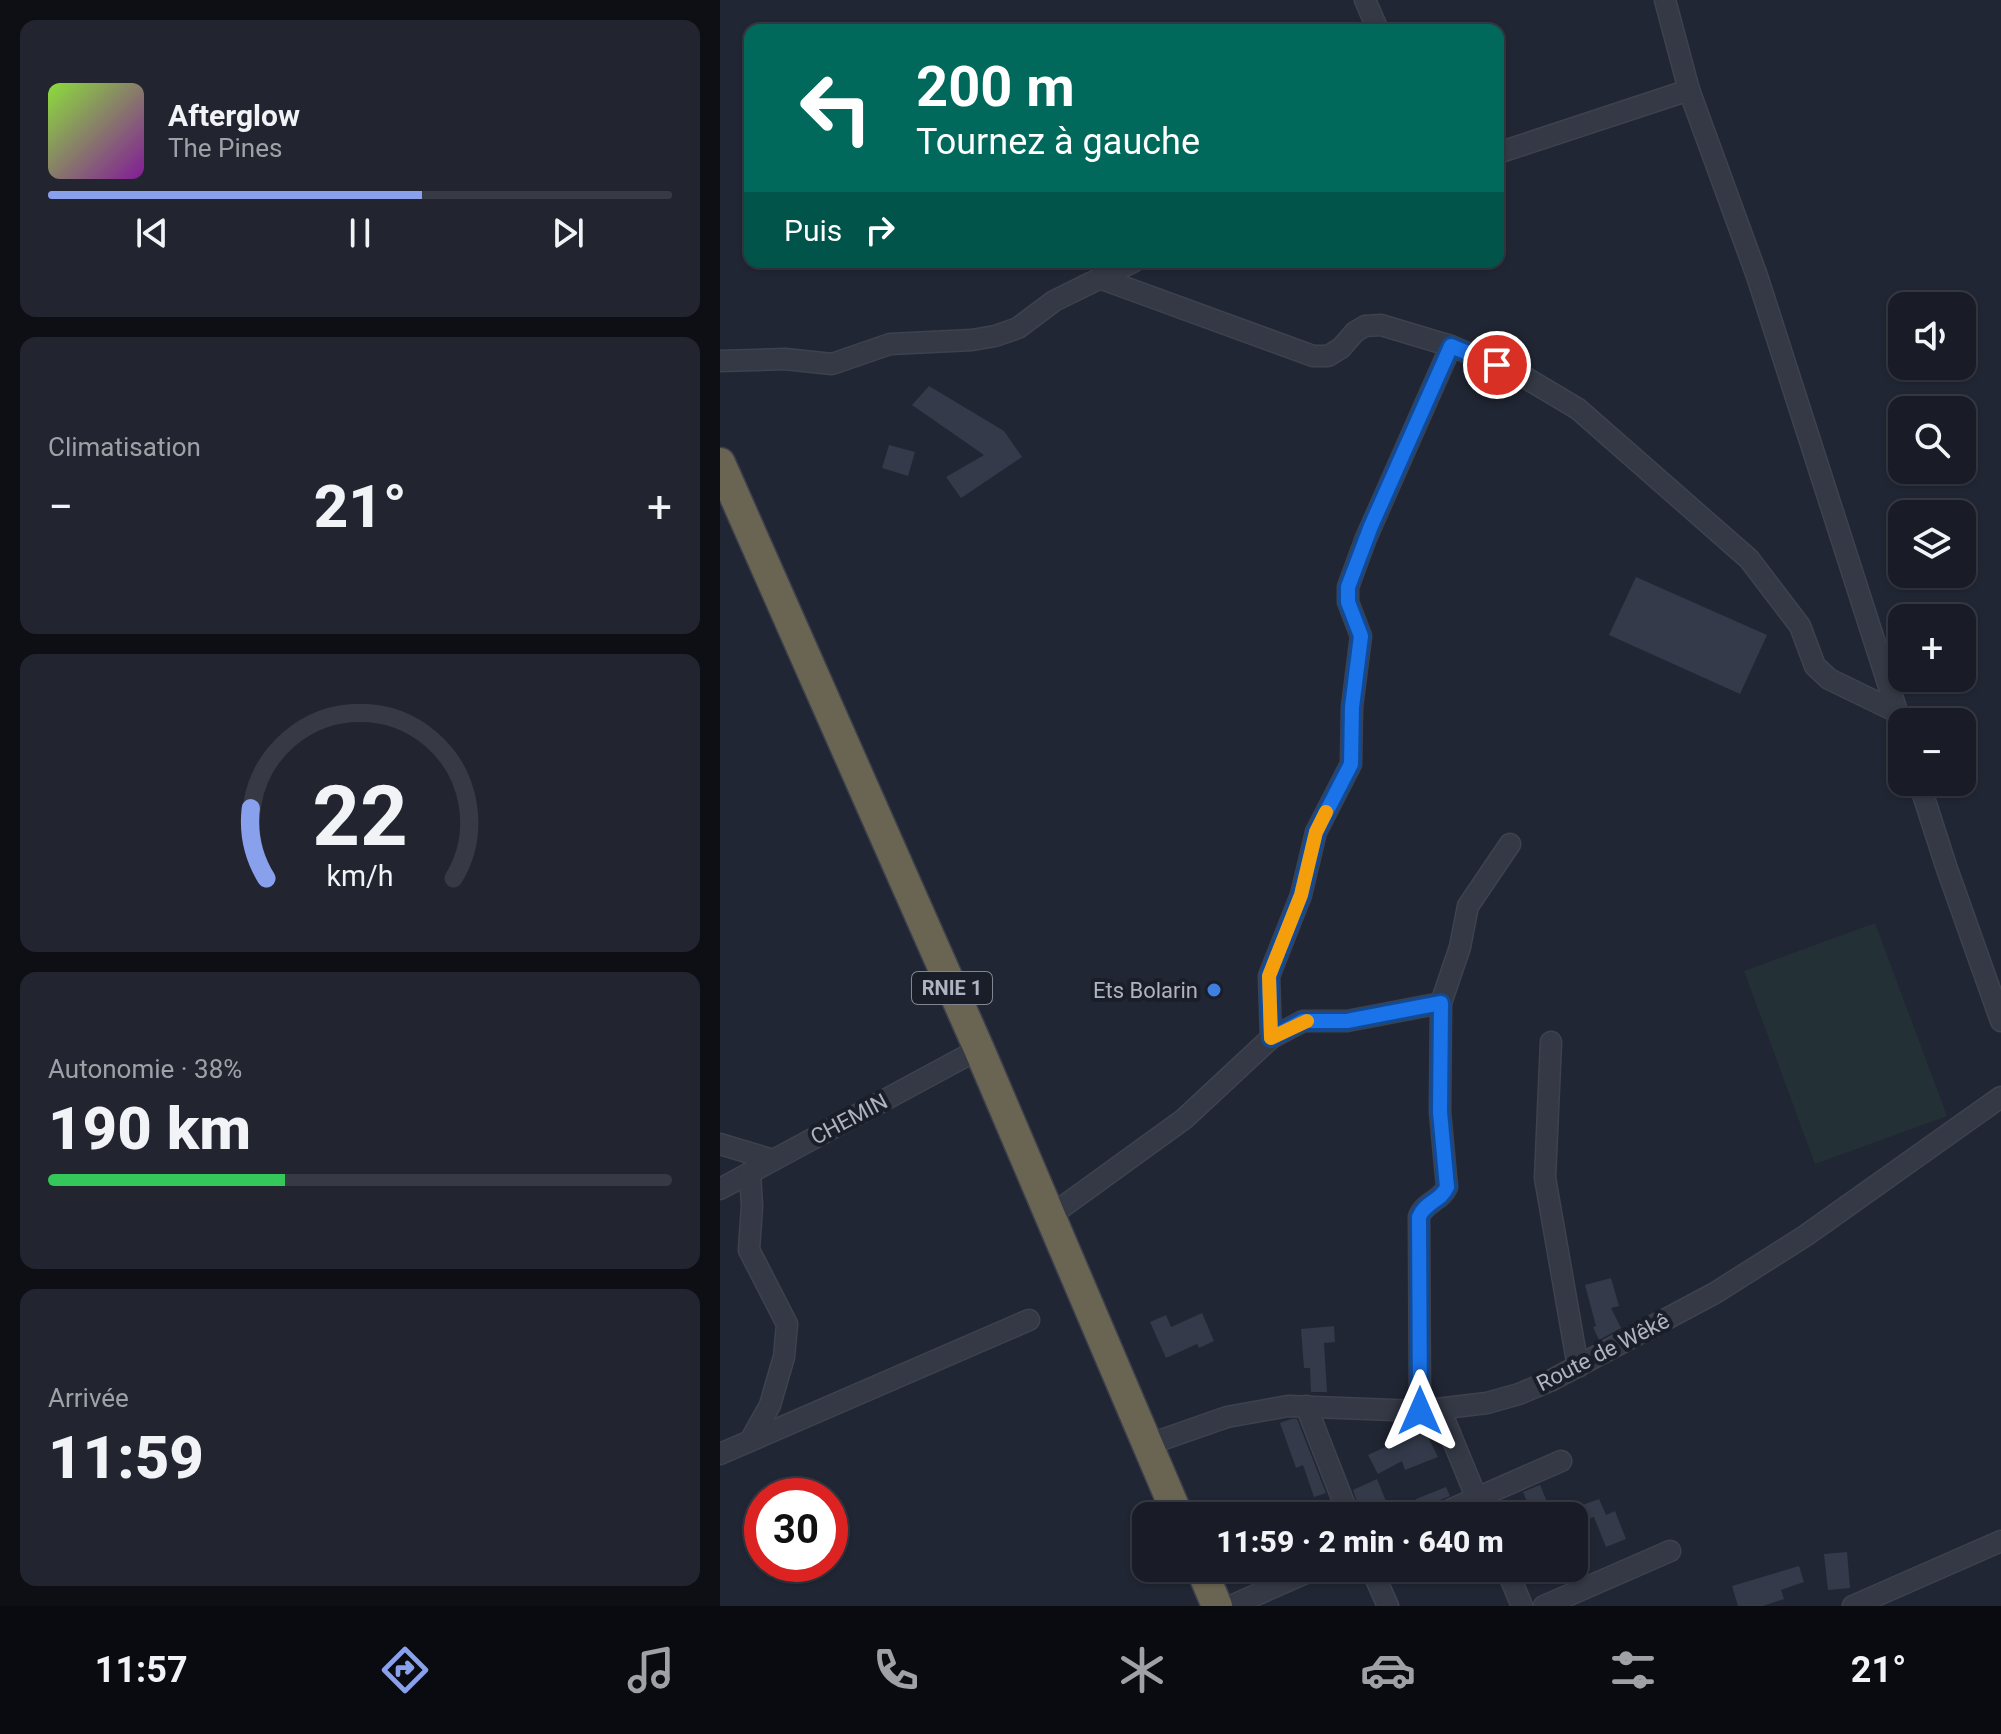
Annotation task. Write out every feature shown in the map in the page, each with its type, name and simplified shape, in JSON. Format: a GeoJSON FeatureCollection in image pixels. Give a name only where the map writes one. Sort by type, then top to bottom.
{"type":"FeatureCollection","features":[{"type":"Feature","properties":{"kind":"highway","name":"RNIE 1"},"geometry":{"type":"LineString","coordinates":[[720,463],[979,1049],[1172,1502]]}},
{"type":"Feature","properties":{"kind":"highway"},"geometry":{"type":"LineString","coordinates":[[1207,1582],[1217,1606]]}},
{"type":"Feature","properties":{"kind":"street"},"geometry":{"type":"LineString","coordinates":[[1365,0],[1375,24]]}},
{"type":"Feature","properties":{"kind":"street"},"geometry":{"type":"LineString","coordinates":[[1665,0],[1689,90],[1757,276],[1896,708]]}},
{"type":"Feature","properties":{"kind":"street"},"geometry":{"type":"LineString","coordinates":[[1504,151],[1689,90]]}},
{"type":"Feature","properties":{"kind":"street"},"geometry":{"type":"LineString","coordinates":[[720,361],[785,359],[832,364],[890,344],[995,336],[1018,328],[1073,290],[1122,268]]}},
{"type":"Feature","properties":{"kind":"street"},"geometry":{"type":"LineString","coordinates":[[1102,279],[1313,356],[1328,356],[1365,326],[1381,325],[1451,346],[1521,375],[1578,409],[1749,559],[1800,626],[1815,666],[1829,679],[1888,713]]}},
{"type":"Feature","properties":{"kind":"street"},"geometry":{"type":"LineString","coordinates":[[1271,1038],[1269,976],[1301,895],[1316,832],[1351,764],[1352,707],[1361,636],[1348,602],[1348,587],[1371,526],[1451,346]]}},
{"type":"Feature","properties":{"kind":"street"},"geometry":{"type":"LineString","coordinates":[[1924,796],[2001,1021]]}},
{"type":"Feature","properties":{"kind":"street"},"geometry":{"type":"LineString","coordinates":[[1478,1502],[1430,1410],[1419,1217],[1422,1208],[1444,1194],[1447,1187],[1440,1112],[1441,1003],[1460,947],[1468,906],[1510,844]]}},
{"type":"Feature","properties":{"kind":"street"},"geometry":{"type":"LineString","coordinates":[[1050,1216],[1184,1119],[1271,1038],[1303,1021],[1347,1021],[1441,1003]]}},
{"type":"Feature","properties":{"kind":"street"},"geometry":{"type":"LineString","coordinates":[[1551,1042],[1545,1178],[1578,1367]]}},
{"type":"Feature","properties":{"kind":"street","name":"CHEMIN"},"geometry":{"type":"LineString","coordinates":[[720,1189],[979,1049]]}},
{"type":"Feature","properties":{"kind":"street","name":"Route de Wêkê"},"geometry":{"type":"LineString","coordinates":[[1147,1445],[1227,1417],[1306,1406],[1430,1410],[1487,1403],[1519,1394],[1578,1367],[1715,1293],[1794,1243],[2001,1097]]}},
{"type":"Feature","properties":{"kind":"street"},"geometry":{"type":"LineString","coordinates":[[720,1144],[773,1160]]}},
{"type":"Feature","properties":{"kind":"street"},"geometry":{"type":"LineString","coordinates":[[750,1173],[752,1206],[749,1250],[787,1324],[784,1357],[770,1405],[750,1441]]}},
{"type":"Feature","properties":{"kind":"street"},"geometry":{"type":"LineString","coordinates":[[720,1454],[1029,1320]]}},
{"type":"Feature","properties":{"kind":"street"},"geometry":{"type":"LineString","coordinates":[[1306,1406],[1344,1502]]}},
{"type":"Feature","properties":{"kind":"street"},"geometry":{"type":"LineString","coordinates":[[1490,1502],[1561,1461]]}},
{"type":"Feature","properties":{"kind":"street"},"geometry":{"type":"LineString","coordinates":[[1853,1606],[2001,1541]]}},
{"type":"Feature","properties":{"kind":"street"},"geometry":{"type":"LineString","coordinates":[[1544,1606],[1670,1551]]}},
{"type":"Feature","properties":{"kind":"street"},"geometry":{"type":"LineString","coordinates":[[1231,1606],[1285,1582]]}},
{"type":"Feature","properties":{"kind":"street"},"geometry":{"type":"LineString","coordinates":[[1377,1582],[1388,1606]]}},
{"type":"Feature","properties":{"kind":"street"},"geometry":{"type":"LineString","coordinates":[[1512,1582],[1522,1606]]}},
{"type":"Feature","properties":{"kind":"shaded area"},"geometry":{"type":"Polygon","coordinates":[[[1875,923],[1947,1116],[1815,1164],[1744,971],[1875,923]]]}},
{"type":"Feature","properties":{"kind":"building"},"geometry":{"type":"Polygon","coordinates":[[[929,386],[1004,431],[1022,457],[961,498],[946,477],[984,455],[912,405],[929,386]]]}},
{"type":"Feature","properties":{"kind":"building"},"geometry":{"type":"Polygon","coordinates":[[[889,445],[915,452],[908,476],[882,468],[889,445]]]}},
{"type":"Feature","properties":{"kind":"building"},"geometry":{"type":"Polygon","coordinates":[[[1636,577],[1767,635],[1740,694],[1609,635],[1636,577]]]}},
{"type":"Feature","properties":{"kind":"building"},"geometry":{"type":"Polygon","coordinates":[[[1611,1278],[1619,1306],[1611,1308],[1621,1328],[1599,1340],[1593,1327],[1596,1326],[1585,1285],[1611,1278]]]}},
{"type":"Feature","properties":{"kind":"building"},"geometry":{"type":"Polygon","coordinates":[[[1202,1313],[1214,1341],[1199,1348],[1197,1344],[1166,1358],[1150,1322],[1166,1315],[1171,1327],[1202,1313]]]}},
{"type":"Feature","properties":{"kind":"building"},"geometry":{"type":"Polygon","coordinates":[[[1334,1326],[1335,1342],[1324,1343],[1327,1392],[1311,1392],[1310,1368],[1304,1368],[1301,1329],[1334,1326]]]}},
{"type":"Feature","properties":{"kind":"building"},"geometry":{"type":"Polygon","coordinates":[[[1297,1419],[1326,1493],[1314,1497],[1303,1465],[1296,1468],[1280,1423],[1297,1419]]]}},
{"type":"Feature","properties":{"kind":"building"},"geometry":{"type":"Polygon","coordinates":[[[1424,1429],[1438,1457],[1405,1470],[1402,1461],[1378,1474],[1368,1455],[1424,1429]]]}},
{"type":"Feature","properties":{"kind":"building"},"geometry":{"type":"Polygon","coordinates":[[[1377,1479],[1386,1502],[1357,1502],[1353,1490],[1377,1479]]]}},
{"type":"Feature","properties":{"kind":"building"},"geometry":{"type":"Polygon","coordinates":[[[1540,1485],[1547,1502],[1527,1502],[1523,1492],[1540,1485]]]}},
{"type":"Feature","properties":{"kind":"building"},"geometry":{"type":"Polygon","coordinates":[[[1446,1487],[1450,1496],[1435,1502],[1417,1502],[1416,1499],[1446,1487]]]}},
{"type":"Feature","properties":{"kind":"building"},"geometry":{"type":"Polygon","coordinates":[[[1599,1499],[1606,1515],[1615,1511],[1626,1539],[1606,1547],[1594,1517],[1588,1519],[1588,1503],[1599,1499]]]}},
{"type":"Feature","properties":{"kind":"building"},"geometry":{"type":"Polygon","coordinates":[[[1847,1552],[1850,1588],[1828,1590],[1824,1554],[1847,1552]]]}},
{"type":"Feature","properties":{"kind":"building"},"geometry":{"type":"Polygon","coordinates":[[[1799,1566],[1804,1582],[1781,1590],[1784,1599],[1763,1606],[1738,1606],[1732,1586],[1799,1566]]]}},
{"type":"Feature","properties":{"kind":"slow traffic"},"geometry":{"type":"LineString","coordinates":[[1307,1021],[1271,1038],[1269,976],[1301,895],[1316,832],[1326,812]]}},
{"type":"Feature","properties":{"kind":"place","name":"Ets Bolarin"},"geometry":{"type":"Point","coordinates":[1214,990]}},
{"type":"Feature","properties":{"kind":"route"},"geometry":{"type":"LineString","coordinates":[[1420,1411],[1419,1217],[1422,1208],[1444,1194],[1447,1187],[1440,1112],[1441,1003],[1347,1021],[1303,1021],[1271,1038],[1269,976],[1301,895],[1316,832],[1351,764],[1352,707],[1361,636],[1348,602],[1348,587],[1366,538],[1451,346],[1497,365]]}}]}
